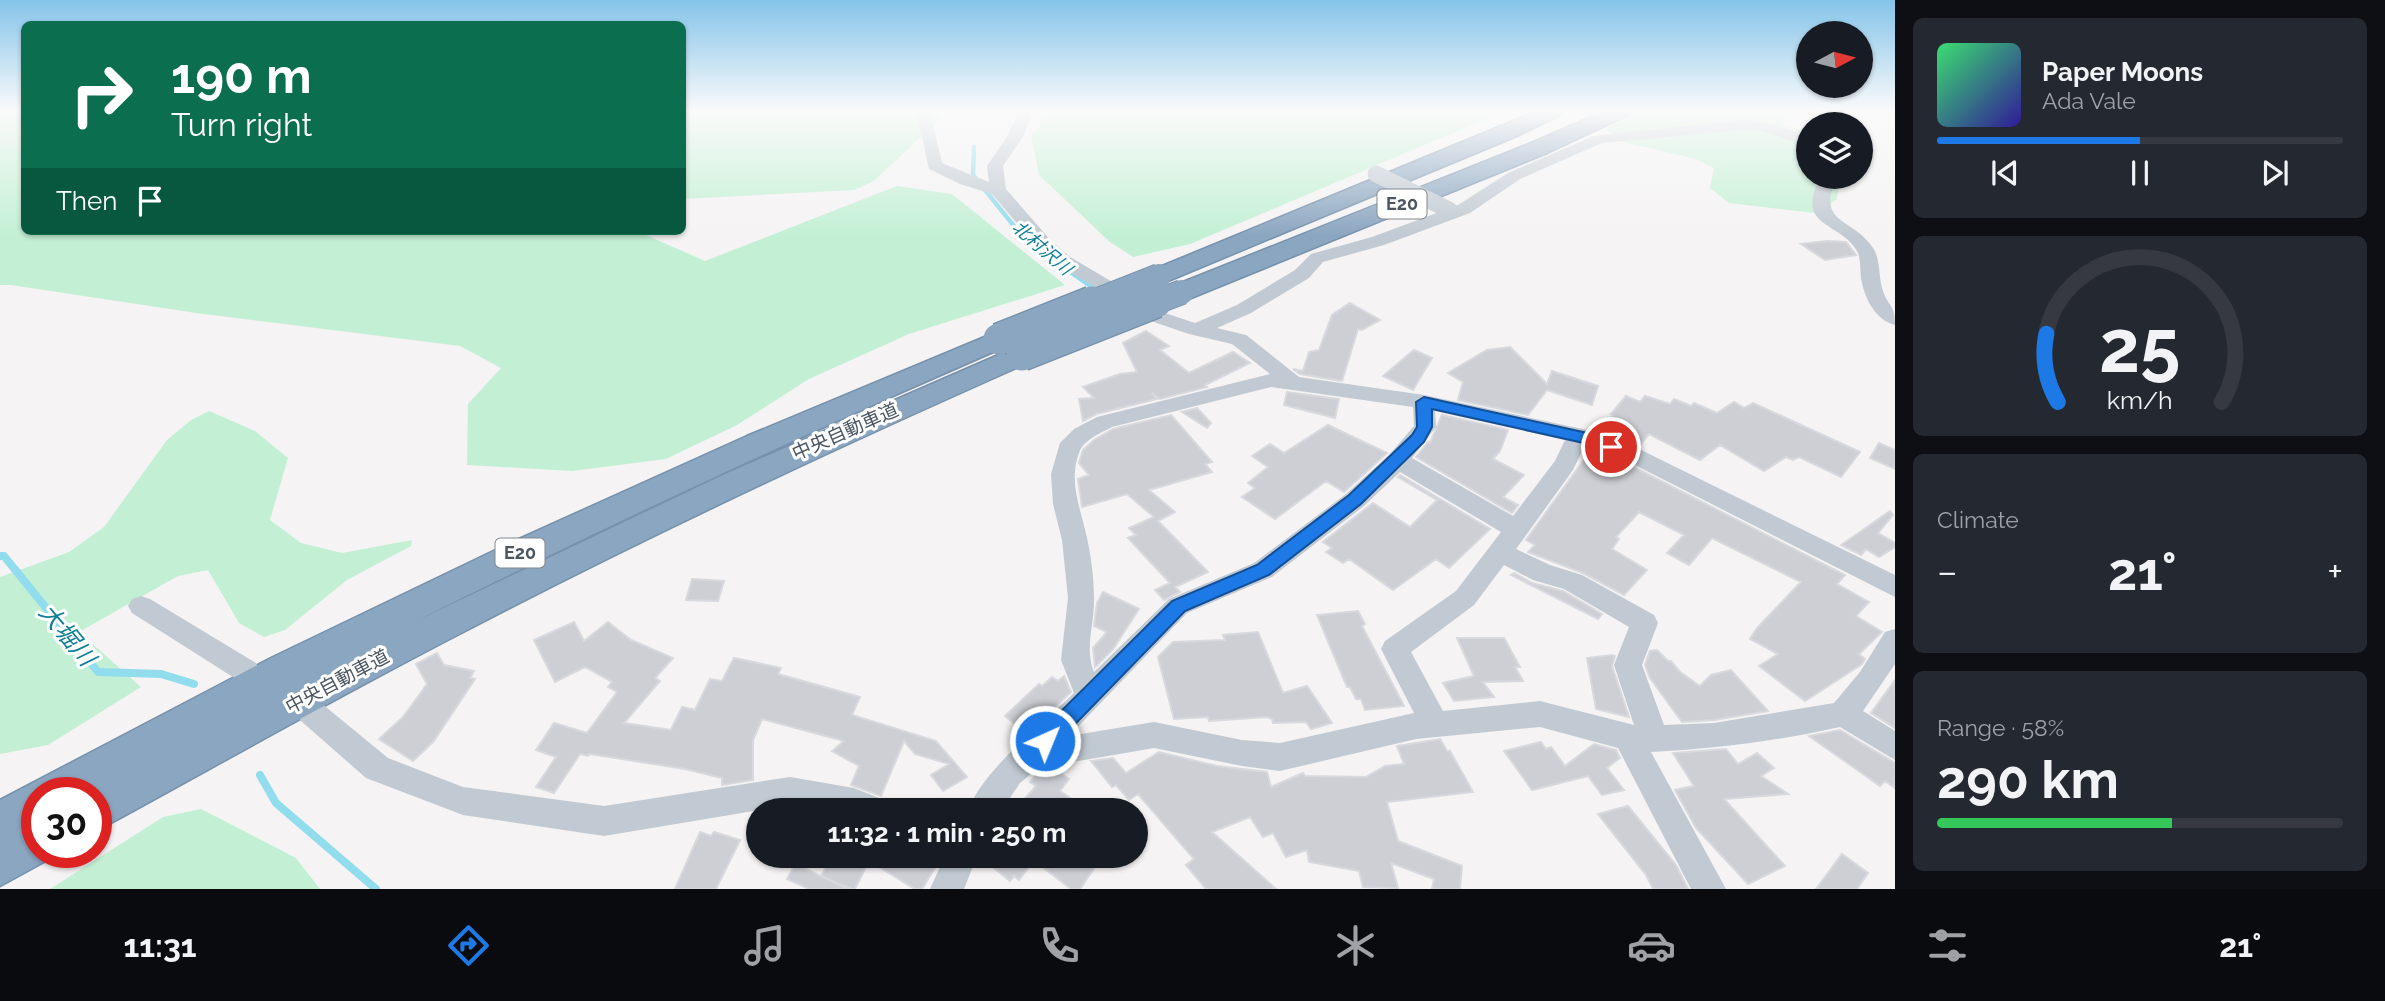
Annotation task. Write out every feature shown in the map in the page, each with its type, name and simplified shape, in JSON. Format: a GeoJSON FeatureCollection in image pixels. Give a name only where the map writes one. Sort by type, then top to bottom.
{"type":"FeatureCollection","features":[{"type":"Feature","properties":{"kind":"highway","name":"中央自動車道"},"geometry":{"type":"LineString","coordinates":[[1170,284],[1464,152]]}},
{"type":"Feature","properties":{"kind":"highway","name":"中央自動車道"},"geometry":{"type":"LineString","coordinates":[[83,777],[438,592],[623,503],[835,408],[1011,347],[1170,284],[1528,152]]}},
{"type":"Feature","properties":{"kind":"highway","name":"中央自動車道"},"geometry":{"type":"LineString","coordinates":[[112,800],[453,619],[652,520],[851,428],[1011,347]]}},
{"type":"Feature","properties":{"kind":"highway"},"geometry":{"type":"LineString","coordinates":[[0,822],[21,811]]}},
{"type":"Feature","properties":{"kind":"highway"},"geometry":{"type":"LineString","coordinates":[[0,864],[21,852]]}},
{"type":"Feature","properties":{"kind":"street"},"geometry":{"type":"LineString","coordinates":[[931,152],[935,166],[967,181],[999,191]]}},
{"type":"Feature","properties":{"kind":"street"},"geometry":{"type":"LineString","coordinates":[[1004,152],[995,166],[999,191],[1045,245],[1064,261],[1158,317],[1196,330],[1239,339],[1267,359],[1293,383]]}},
{"type":"Feature","properties":{"kind":"street"},"geometry":{"type":"LineString","coordinates":[[1196,330],[1244,309],[1302,274],[1317,258],[1378,241],[1452,211],[1514,176],[1568,152]]}},
{"type":"Feature","properties":{"kind":"street"},"geometry":{"type":"LineString","coordinates":[[1376,174],[1452,211]]}},
{"type":"Feature","properties":{"kind":"street"},"geometry":{"type":"LineString","coordinates":[[1823,189],[1822,209],[1868,254],[1872,293],[1885,311],[1895,319]]}},
{"type":"Feature","properties":{"kind":"street"},"geometry":{"type":"LineString","coordinates":[[1089,695],[1074,660],[1081,598],[1075,540],[1064,494],[1063,474],[1068,448],[1082,434],[1105,422],[1271,380],[1424,402],[1578,436],[1631,454],[1895,587]]}},
{"type":"Feature","properties":{"kind":"street"},"geometry":{"type":"LineString","coordinates":[[992,798],[1009,774],[1178,606],[1263,570],[1355,499],[1398,460],[1425,427],[1424,402]]}},
{"type":"Feature","properties":{"kind":"street"},"geometry":{"type":"LineString","coordinates":[[1436,724],[1395,649],[1465,598],[1565,464],[1578,436]]}},
{"type":"Feature","properties":{"kind":"street"},"geometry":{"type":"LineString","coordinates":[[1398,460],[1516,529]]}},
{"type":"Feature","properties":{"kind":"street"},"geometry":{"type":"LineString","coordinates":[[1500,552],[1542,573],[1573,582],[1644,623],[1628,664],[1641,738],[1709,889]]}},
{"type":"Feature","properties":{"kind":"street"},"geometry":{"type":"LineString","coordinates":[[141,606],[246,671]]}},
{"type":"Feature","properties":{"kind":"street"},"geometry":{"type":"LineString","coordinates":[[1030,756],[1154,735],[1242,753],[1280,757],[1347,740],[1436,724],[1540,713],[1641,738],[1714,736],[1792,725],[1843,714],[1870,680],[1895,640]]}},
{"type":"Feature","properties":{"kind":"street"},"geometry":{"type":"LineString","coordinates":[[311,712],[377,768],[463,801],[604,821],[746,798]]}},
{"type":"Feature","properties":{"kind":"street"},"geometry":{"type":"LineString","coordinates":[[1843,714],[1895,747]]}},
{"type":"Feature","properties":{"kind":"street"},"geometry":{"type":"LineString","coordinates":[[747,798],[790,791],[827,798]]}},
{"type":"Feature","properties":{"kind":"street"},"geometry":{"type":"LineString","coordinates":[[947,889],[956,868]]}},
{"type":"Feature","properties":{"kind":"green space"},"geometry":{"type":"Polygon","coordinates":[[[0,152],[21,152],[21,235],[646,235],[705,261],[897,186],[952,194],[1065,285],[909,334],[809,379],[737,425],[666,459],[572,471],[467,465],[468,404],[501,368],[460,346],[0,285],[0,152]]]}},
{"type":"Feature","properties":{"kind":"green space"},"geometry":{"type":"Polygon","coordinates":[[[686,152],[904,152],[874,181],[854,190],[686,199],[686,152]]]}},
{"type":"Feature","properties":{"kind":"green space"},"geometry":{"type":"Polygon","coordinates":[[[1034,152],[1407,152],[1190,244],[1133,257],[1110,242],[1039,175],[1034,152]]]}},
{"type":"Feature","properties":{"kind":"green space"},"geometry":{"type":"Polygon","coordinates":[[[1668,152],[1796,152],[1796,189],[1838,189],[1837,199],[1815,213],[1729,203],[1710,188],[1714,168],[1696,159],[1668,152]]]}},
{"type":"Feature","properties":{"kind":"green space"},"geometry":{"type":"Polygon","coordinates":[[[209,411],[255,431],[288,458],[270,520],[301,543],[342,553],[412,540],[411,546],[347,580],[285,630],[264,637],[239,623],[208,570],[178,576],[79,632],[141,687],[48,745],[0,754],[0,577],[69,552],[104,527],[167,440],[191,420],[209,411]]]}},
{"type":"Feature","properties":{"kind":"green space"},"geometry":{"type":"Polygon","coordinates":[[[201,809],[296,858],[320,889],[50,889],[83,868],[112,868],[112,849],[163,817],[201,809]]]}},
{"type":"Feature","properties":{"kind":"building"},"geometry":{"type":"Polygon","coordinates":[[[1846,242],[1856,255],[1825,260],[1801,244],[1846,242]]]}},
{"type":"Feature","properties":{"kind":"building"},"geometry":{"type":"Polygon","coordinates":[[[1350,303],[1380,320],[1362,330],[1358,329],[1342,381],[1300,374],[1293,369],[1303,371],[1309,352],[1319,350],[1332,315],[1350,303]]]}},
{"type":"Feature","properties":{"kind":"building"},"geometry":{"type":"Polygon","coordinates":[[[1146,331],[1169,346],[1160,350],[1189,373],[1233,352],[1250,363],[1205,385],[1207,387],[1160,399],[1152,393],[1157,399],[1096,414],[1083,421],[1079,399],[1094,398],[1083,387],[1120,374],[1137,372],[1123,343],[1146,331]]]}},
{"type":"Feature","properties":{"kind":"building"},"geometry":{"type":"Polygon","coordinates":[[[1510,347],[1547,384],[1552,371],[1598,386],[1592,405],[1547,390],[1528,415],[1458,400],[1463,382],[1448,373],[1487,350],[1510,347]]]}},
{"type":"Feature","properties":{"kind":"building"},"geometry":{"type":"Polygon","coordinates":[[[1414,350],[1432,358],[1413,390],[1383,376],[1414,350]]]}},
{"type":"Feature","properties":{"kind":"building"},"geometry":{"type":"Polygon","coordinates":[[[1287,392],[1339,399],[1335,418],[1284,405],[1287,392]]]}},
{"type":"Feature","properties":{"kind":"building"},"geometry":{"type":"Polygon","coordinates":[[[1626,396],[1640,402],[1645,396],[1670,404],[1674,399],[1691,406],[1694,403],[1717,413],[1734,402],[1744,408],[1753,403],[1860,452],[1841,477],[1799,457],[1793,460],[1786,457],[1764,471],[1720,445],[1700,460],[1649,434],[1639,446],[1604,433],[1612,422],[1609,421],[1614,415],[1611,414],[1626,396]]]}},
{"type":"Feature","properties":{"kind":"building"},"geometry":{"type":"Polygon","coordinates":[[[1197,408],[1211,423],[1207,428],[1182,412],[1197,408]]]}},
{"type":"Feature","properties":{"kind":"building"},"geometry":{"type":"Polygon","coordinates":[[[1171,415],[1212,462],[1205,464],[1212,472],[1149,490],[1175,512],[1158,521],[1208,572],[1175,587],[1180,592],[1164,600],[1155,590],[1170,583],[1128,538],[1136,535],[1129,528],[1154,517],[1127,494],[1082,507],[1078,479],[1089,475],[1079,463],[1083,450],[1094,440],[1113,429],[1171,415]]]}},
{"type":"Feature","properties":{"kind":"building"},"geometry":{"type":"Polygon","coordinates":[[[1442,415],[1508,430],[1500,451],[1493,459],[1524,475],[1503,497],[1518,505],[1512,513],[1416,457],[1428,442],[1430,443],[1442,415]]]}},
{"type":"Feature","properties":{"kind":"building"},"geometry":{"type":"Polygon","coordinates":[[[1328,425],[1387,453],[1344,492],[1326,481],[1275,519],[1242,497],[1255,488],[1248,483],[1268,467],[1252,456],[1270,444],[1284,453],[1328,425]]]}},
{"type":"Feature","properties":{"kind":"building"},"geometry":{"type":"Polygon","coordinates":[[[1879,443],[1895,450],[1895,469],[1870,458],[1879,443]]]}},
{"type":"Feature","properties":{"kind":"building"},"geometry":{"type":"Polygon","coordinates":[[[1591,450],[1622,461],[1845,575],[1837,584],[1869,602],[1856,616],[1882,632],[1859,654],[1865,659],[1862,664],[1805,701],[1759,666],[1778,654],[1750,639],[1757,628],[1801,582],[1712,538],[1689,565],[1667,553],[1684,535],[1639,512],[1616,537],[1619,539],[1612,549],[1647,570],[1624,595],[1583,573],[1528,552],[1535,545],[1526,540],[1591,450]]]}},
{"type":"Feature","properties":{"kind":"building"},"geometry":{"type":"Polygon","coordinates":[[[1400,475],[1490,529],[1449,568],[1436,559],[1393,590],[1349,559],[1343,563],[1326,552],[1332,548],[1323,542],[1373,503],[1410,527],[1437,500],[1398,477],[1400,475]]]}},
{"type":"Feature","properties":{"kind":"building"},"geometry":{"type":"Polygon","coordinates":[[[1890,511],[1893,515],[1878,533],[1895,543],[1895,547],[1879,557],[1866,549],[1861,555],[1841,545],[1890,511]]]}},
{"type":"Feature","properties":{"kind":"building"},"geometry":{"type":"Polygon","coordinates":[[[1514,573],[1532,583],[1563,591],[1602,614],[1598,619],[1511,575],[1514,573]]]}},
{"type":"Feature","properties":{"kind":"building"},"geometry":{"type":"Polygon","coordinates":[[[692,579],[724,581],[718,601],[686,600],[692,579]]]}},
{"type":"Feature","properties":{"kind":"building"},"geometry":{"type":"Polygon","coordinates":[[[1103,592],[1139,609],[1113,649],[1095,667],[1093,648],[1107,632],[1094,626],[1097,603],[1103,592]]]}},
{"type":"Feature","properties":{"kind":"building"},"geometry":{"type":"Polygon","coordinates":[[[1358,611],[1365,624],[1362,626],[1404,706],[1365,710],[1361,699],[1356,699],[1350,687],[1347,687],[1317,615],[1358,611]]]}},
{"type":"Feature","properties":{"kind":"building"},"geometry":{"type":"Polygon","coordinates":[[[574,622],[584,641],[608,622],[631,640],[673,658],[655,678],[660,681],[624,723],[671,730],[682,707],[695,710],[710,679],[722,681],[734,658],[781,668],[778,674],[860,697],[852,715],[936,741],[967,777],[943,791],[931,775],[949,764],[915,754],[904,741],[881,796],[851,785],[859,766],[832,751],[844,741],[762,719],[753,740],[753,780],[722,785],[722,778],[685,769],[580,754],[554,793],[536,787],[556,757],[536,750],[554,723],[587,733],[617,692],[608,687],[612,682],[585,667],[555,682],[534,640],[574,622]]]}},
{"type":"Feature","properties":{"kind":"building"},"geometry":{"type":"Polygon","coordinates":[[[1258,632],[1283,693],[1307,686],[1332,723],[1311,729],[1306,722],[1273,723],[1272,719],[1267,717],[1209,721],[1208,717],[1174,719],[1158,657],[1173,642],[1225,640],[1223,635],[1258,632]]]}},
{"type":"Feature","properties":{"kind":"building"},"geometry":{"type":"Polygon","coordinates":[[[1457,638],[1504,638],[1520,667],[1515,667],[1523,681],[1483,682],[1494,697],[1454,701],[1443,683],[1474,676],[1457,638]]]}},
{"type":"Feature","properties":{"kind":"building"},"geometry":{"type":"Polygon","coordinates":[[[1657,650],[1680,672],[1700,686],[1711,675],[1731,670],[1768,711],[1682,722],[1650,678],[1645,665],[1650,651],[1657,650]]]}},
{"type":"Feature","properties":{"kind":"building"},"geometry":{"type":"Polygon","coordinates":[[[437,653],[444,665],[474,671],[470,678],[475,679],[433,742],[413,761],[379,739],[403,717],[427,684],[416,664],[437,653]]]}},
{"type":"Feature","properties":{"kind":"building"},"geometry":{"type":"Polygon","coordinates":[[[1615,656],[1612,666],[1629,717],[1596,709],[1587,658],[1615,656]]]}},
{"type":"Feature","properties":{"kind":"building"},"geometry":{"type":"Polygon","coordinates":[[[1064,676],[1071,692],[1026,733],[1005,716],[1039,684],[1042,686],[1052,677],[1058,681],[1064,676]]]}},
{"type":"Feature","properties":{"kind":"building"},"geometry":{"type":"Polygon","coordinates":[[[1895,680],[1895,728],[1871,713],[1895,680]]]}},
{"type":"Feature","properties":{"kind":"building"},"geometry":{"type":"Polygon","coordinates":[[[1840,730],[1895,763],[1895,788],[1885,781],[1880,786],[1809,736],[1840,730]]]}},
{"type":"Feature","properties":{"kind":"building"},"geometry":{"type":"Polygon","coordinates":[[[1440,739],[1447,751],[1450,751],[1473,792],[1387,802],[1398,841],[1462,866],[1460,889],[1432,889],[1434,879],[1391,863],[1398,888],[1363,887],[1359,871],[1309,862],[1307,850],[1286,857],[1273,833],[1263,837],[1250,817],[1212,832],[1276,889],[1206,889],[1186,865],[1194,859],[1148,806],[1148,798],[1141,798],[1138,794],[1127,798],[1116,785],[1112,787],[1091,761],[1113,758],[1126,773],[1159,752],[1217,766],[1267,772],[1271,787],[1303,773],[1305,776],[1366,777],[1385,766],[1404,764],[1397,746],[1440,739]]]}},
{"type":"Feature","properties":{"kind":"building"},"geometry":{"type":"Polygon","coordinates":[[[1541,742],[1546,749],[1551,747],[1565,766],[1594,744],[1616,750],[1620,758],[1607,768],[1624,790],[1602,795],[1588,776],[1532,790],[1504,751],[1541,742]]]}},
{"type":"Feature","properties":{"kind":"building"},"geometry":{"type":"Polygon","coordinates":[[[1726,749],[1738,764],[1757,753],[1774,768],[1761,776],[1788,794],[1724,799],[1785,866],[1748,884],[1696,828],[1675,790],[1694,786],[1673,753],[1726,749]]]}},
{"type":"Feature","properties":{"kind":"building"},"geometry":{"type":"Polygon","coordinates":[[[1054,768],[1069,779],[1060,791],[1070,798],[1026,798],[1036,786],[1030,782],[1040,770],[1054,768]]]}},
{"type":"Feature","properties":{"kind":"building"},"geometry":{"type":"Polygon","coordinates":[[[1628,806],[1676,865],[1688,889],[1653,889],[1646,875],[1598,814],[1628,806]]]}},
{"type":"Feature","properties":{"kind":"building"},"geometry":{"type":"Polygon","coordinates":[[[700,832],[711,836],[714,832],[740,840],[716,889],[675,889],[700,832]]]}},
{"type":"Feature","properties":{"kind":"building"},"geometry":{"type":"Polygon","coordinates":[[[1842,854],[1868,873],[1857,889],[1816,889],[1842,854]]]}},
{"type":"Feature","properties":{"kind":"building"},"geometry":{"type":"Polygon","coordinates":[[[793,868],[803,868],[848,889],[809,889],[787,879],[793,868]]]}},
{"type":"Feature","properties":{"kind":"building"},"geometry":{"type":"Polygon","coordinates":[[[825,868],[866,868],[855,889],[821,876],[825,868]]]}},
{"type":"Feature","properties":{"kind":"building"},"geometry":{"type":"Polygon","coordinates":[[[880,868],[935,868],[922,889],[915,889],[880,868]]]}},
{"type":"Feature","properties":{"kind":"building"},"geometry":{"type":"Polygon","coordinates":[[[994,868],[1028,868],[1019,880],[1014,876],[1010,881],[994,868]]]}},
{"type":"Feature","properties":{"kind":"building"},"geometry":{"type":"Polygon","coordinates":[[[1044,868],[1094,868],[1080,889],[1071,889],[1044,868]]]}},
{"type":"Feature","properties":{"kind":"waterway","name":"北村沢川"},"geometry":{"type":"LineString","coordinates":[[974,152],[973,175],[1022,236],[1045,253]]}},
{"type":"Feature","properties":{"kind":"waterway","name":"北村沢川"},"geometry":{"type":"LineString","coordinates":[[1062,266],[1096,290]]}},
{"type":"Feature","properties":{"kind":"waterway","name":"大堀川"},"geometry":{"type":"LineString","coordinates":[[0,556],[4,556],[5,557],[0,556]]}},
{"type":"Feature","properties":{"kind":"waterway","name":"大堀川"},"geometry":{"type":"LineString","coordinates":[[5,557],[98,672],[161,674],[194,684]]}},
{"type":"Feature","properties":{"kind":"waterway","name":"大堀川"},"geometry":{"type":"LineString","coordinates":[[260,775],[276,803],[376,889]]}},
{"type":"Feature","properties":{"kind":"route"},"geometry":{"type":"LineString","coordinates":[[1045,741],[1178,606],[1263,570],[1355,499],[1418,438],[1425,427],[1424,402],[1592,439],[1611,447]]}}]}
